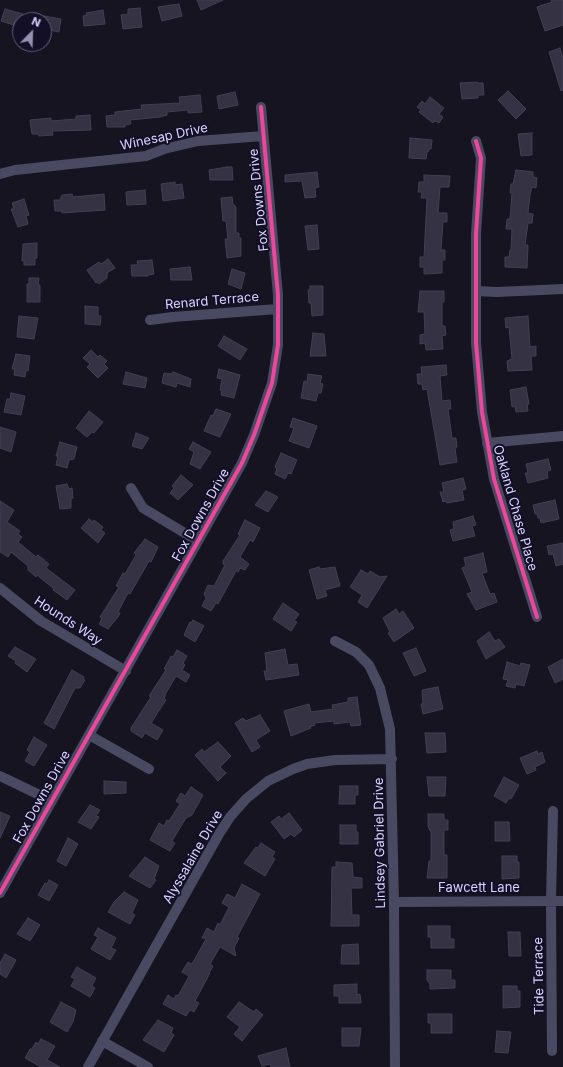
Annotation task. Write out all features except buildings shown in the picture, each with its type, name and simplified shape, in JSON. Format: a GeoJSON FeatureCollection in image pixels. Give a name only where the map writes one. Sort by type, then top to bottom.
{"type":"FeatureCollection","features":[{"type":"Feature","properties":{"kind":"street","name":"Fox Downs Drive"},"geometry":{"type":"LineString","coordinates":[[0,893],[242,463],[257,428],[272,383],[278,345],[278,295],[261,107]]}},
{"type":"Feature","properties":{"kind":"street","name":"Winesap Drive"},"geometry":{"type":"LineString","coordinates":[[0,174],[15,170],[146,156],[164,149],[198,141],[263,136]]}},
{"type":"Feature","properties":{"kind":"street","name":"Oakland Chase Place"},"geometry":{"type":"LineString","coordinates":[[476,141],[481,158],[476,234],[478,378],[487,443],[506,521],[537,617]]}},
{"type":"Feature","properties":{"kind":"street"},"geometry":{"type":"LineString","coordinates":[[476,291],[497,292],[563,289]]}},
{"type":"Feature","properties":{"kind":"street","name":"Renard Terrace"},"geometry":{"type":"LineString","coordinates":[[150,320],[173,316],[277,309]]}},
{"type":"Feature","properties":{"kind":"street"},"geometry":{"type":"LineString","coordinates":[[487,443],[563,436]]}},
{"type":"Feature","properties":{"kind":"street"},"geometry":{"type":"LineString","coordinates":[[130,488],[142,508],[198,541]]}},
{"type":"Feature","properties":{"kind":"street","name":"Hounds Way"},"geometry":{"type":"LineString","coordinates":[[0,588],[41,621],[126,671]]}},
{"type":"Feature","properties":{"kind":"street","name":"Lindsey Gabriel Drive"},"geometry":{"type":"LineString","coordinates":[[335,641],[363,658],[376,678],[389,717],[392,759],[395,1067]]}},
{"type":"Feature","properties":{"kind":"street"},"geometry":{"type":"LineString","coordinates":[[89,735],[149,769]]}},
{"type":"Feature","properties":{"kind":"street","name":"Alyssalaine Drive"},"geometry":{"type":"LineString","coordinates":[[88,1067],[219,834],[230,817],[246,799],[268,781],[287,771],[308,764],[335,760],[392,759]]}},
{"type":"Feature","properties":{"kind":"street"},"geometry":{"type":"LineString","coordinates":[[0,776],[52,801]]}},
{"type":"Feature","properties":{"kind":"street","name":"Tide Terrace"},"geometry":{"type":"LineString","coordinates":[[552,1051],[551,901],[553,811]]}},
{"type":"Feature","properties":{"kind":"street","name":"Fawcett Lane"},"geometry":{"type":"LineString","coordinates":[[394,902],[563,901]]}},
{"type":"Feature","properties":{"kind":"street"},"geometry":{"type":"LineString","coordinates":[[102,1041],[148,1067]]}},
{"type":"Feature","properties":{"kind":"cycle path"},"geometry":{"type":"LineString","coordinates":[[0,893],[242,463],[254,435],[272,383],[278,345],[278,295],[261,107]]}},
{"type":"Feature","properties":{"kind":"cycle path"},"geometry":{"type":"LineString","coordinates":[[476,141],[481,158],[476,234],[476,343],[482,412],[494,479],[537,617]]}}]}
